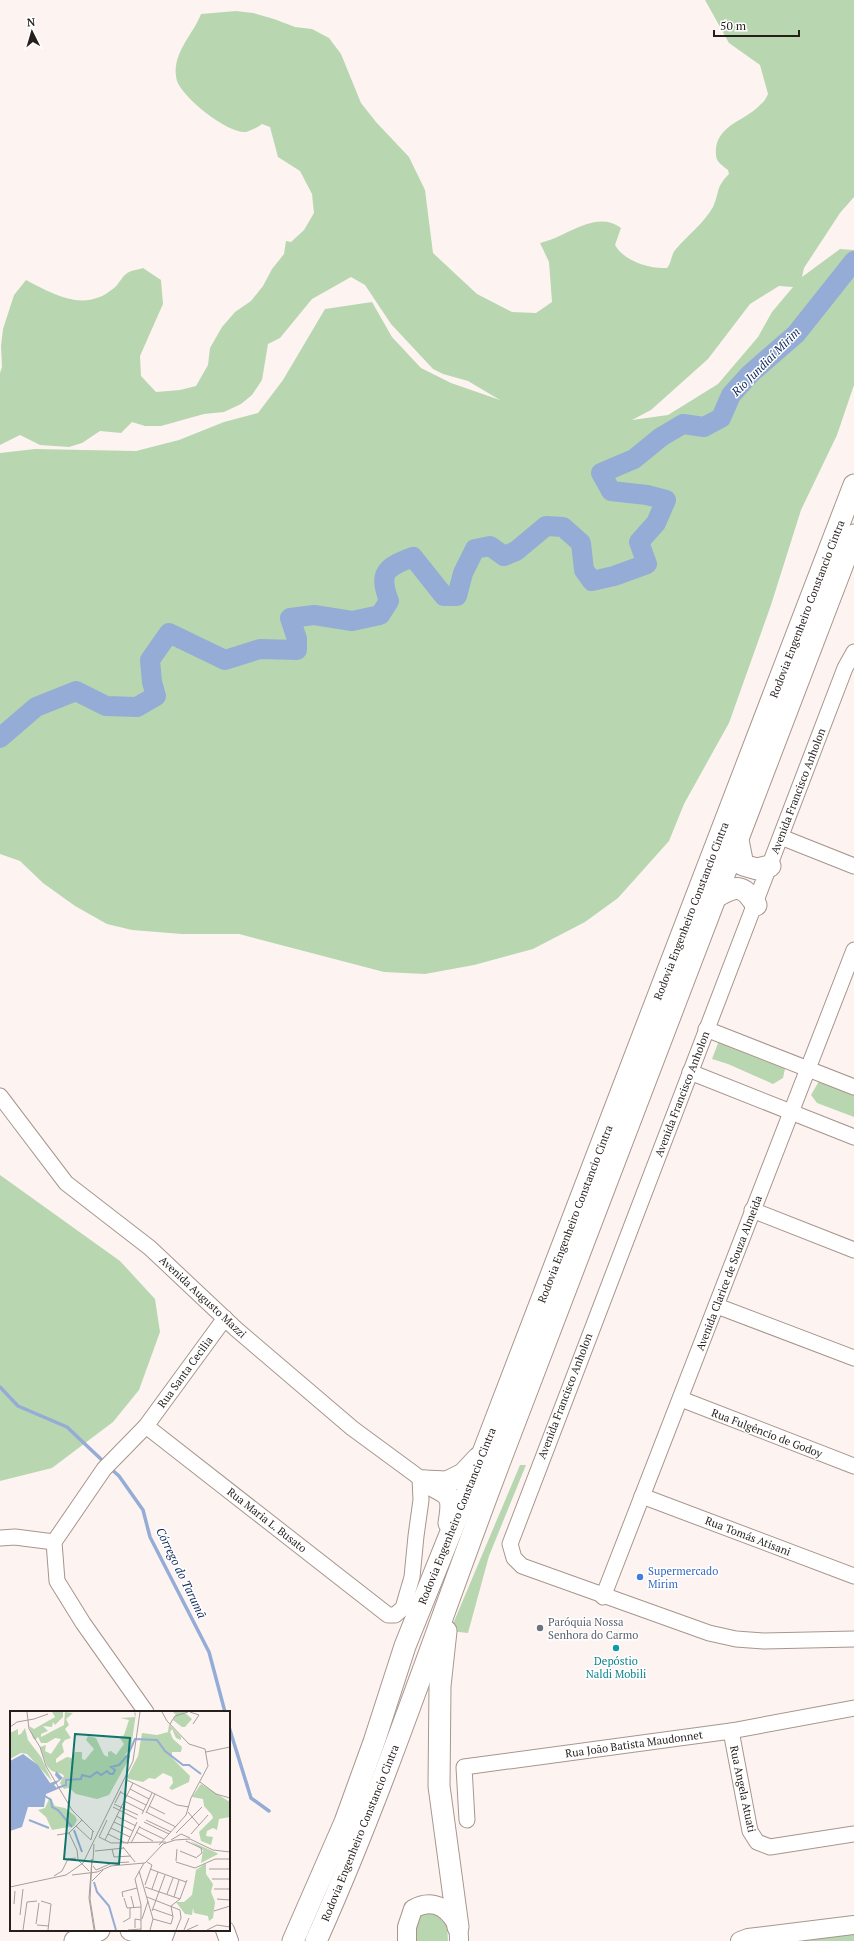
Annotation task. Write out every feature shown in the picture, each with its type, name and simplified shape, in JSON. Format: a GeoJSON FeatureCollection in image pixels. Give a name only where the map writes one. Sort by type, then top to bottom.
{"type":"FeatureCollection","features":[{"type":"Feature","properties":{"kind":"highway","name":"Rodovia Engenheiro Constancio Cintra"},"geometry":{"type":"LineString","coordinates":[[293,1941],[345,1822],[374,1742],[405,1646],[484,1450],[854,485]]}},
{"type":"Feature","properties":{"kind":"highway","name":"Rodovia Engenheiro Constancio Cintra"},"geometry":{"type":"LineString","coordinates":[[316,1941],[339,1891],[449,1602],[485,1501],[854,535]]}},
{"type":"Feature","properties":{"kind":"highway"},"geometry":{"type":"LineString","coordinates":[[738,840],[743,864],[757,869],[770,866]]}},
{"type":"Feature","properties":{"kind":"highway"},"geometry":{"type":"LineString","coordinates":[[716,897],[733,888],[741,888],[749,894],[756,905]]}},
{"type":"Feature","properties":{"kind":"highway"},"geometry":{"type":"LineString","coordinates":[[422,1479],[447,1482],[463,1474],[484,1450]]}},
{"type":"Feature","properties":{"kind":"highway"},"geometry":{"type":"LineString","coordinates":[[422,1479],[449,1496],[452,1504],[449,1527],[439,1562]]}},
{"type":"Feature","properties":{"kind":"highway"},"geometry":{"type":"LineString","coordinates":[[449,1602],[440,1686],[439,1786],[458,1934]]}},
{"type":"Feature","properties":{"kind":"highway"},"geometry":{"type":"LineString","coordinates":[[75,1941],[97,1931]]}},
{"type":"Feature","properties":{"kind":"highway"},"geometry":{"type":"LineString","coordinates":[[136,1931],[140,1932],[152,1941]]}},
{"type":"Feature","properties":{"kind":"main road"},"geometry":{"type":"LineString","coordinates":[[407,1941],[409,1917],[413,1909],[420,1905],[430,1903],[439,1906],[448,1912],[458,1934]]}},
{"type":"Feature","properties":{"kind":"main road"},"geometry":{"type":"LineString","coordinates":[[740,1941],[748,1938],[854,1925]]}},
{"type":"Feature","properties":{"kind":"main road"},"geometry":{"type":"LineString","coordinates":[[162,1941],[166,1931]]}},
{"type":"Feature","properties":{"kind":"main road"},"geometry":{"type":"LineString","coordinates":[[225,1931],[229,1941]]}},
{"type":"Feature","properties":{"kind":"street","name":"Avenida Francisco Anholon"},"geometry":{"type":"LineString","coordinates":[[603,1596],[522,1566],[514,1558],[511,1552],[510,1544],[706,1029],[756,905],[845,668],[854,652]]}},
{"type":"Feature","properties":{"kind":"street"},"geometry":{"type":"LineString","coordinates":[[781,837],[854,866]]}},
{"type":"Feature","properties":{"kind":"street","name":"Avenida Clarice de Souza Almeida"},"geometry":{"type":"LineString","coordinates":[[603,1596],[717,1306],[752,1210],[807,1069],[849,975],[854,950]]}},
{"type":"Feature","properties":{"kind":"street"},"geometry":{"type":"LineString","coordinates":[[706,1029],[854,1087]]}},
{"type":"Feature","properties":{"kind":"street"},"geometry":{"type":"LineString","coordinates":[[690,1072],[854,1137]]}},
{"type":"Feature","properties":{"kind":"street","name":"Avenida Augusto Mazzi"},"geometry":{"type":"LineString","coordinates":[[0,1096],[66,1182],[150,1248],[225,1318],[352,1428],[422,1479]]}},
{"type":"Feature","properties":{"kind":"street"},"geometry":{"type":"LineString","coordinates":[[752,1210],[854,1250]]}},
{"type":"Feature","properties":{"kind":"street"},"geometry":{"type":"LineString","coordinates":[[717,1306],[854,1358]]}},
{"type":"Feature","properties":{"kind":"street","name":"Rua Santa Cecilia"},"geometry":{"type":"LineString","coordinates":[[54,1542],[108,1465],[146,1426],[225,1318]]}},
{"type":"Feature","properties":{"kind":"street","name":"Rua Fulgêncio de Godoy"},"geometry":{"type":"LineString","coordinates":[[681,1399],[854,1466]]}},
{"type":"Feature","properties":{"kind":"street","name":"Rua Maria L. Busato"},"geometry":{"type":"LineString","coordinates":[[146,1426],[388,1615],[396,1615],[403,1608],[412,1577],[422,1479]]}},
{"type":"Feature","properties":{"kind":"street","name":"Rua Tomás Atisani"},"geometry":{"type":"LineString","coordinates":[[642,1496],[854,1576]]}},
{"type":"Feature","properties":{"kind":"street"},"geometry":{"type":"LineString","coordinates":[[0,1538],[54,1542],[57,1581],[83,1623],[145,1711]]}},
{"type":"Feature","properties":{"kind":"street"},"geometry":{"type":"LineString","coordinates":[[603,1596],[709,1633],[736,1639],[764,1641],[853,1641]]}},
{"type":"Feature","properties":{"kind":"street","name":"Rua João Batista Maudonnet"},"geometry":{"type":"LineString","coordinates":[[468,1820],[464,1767],[731,1731],[854,1708]]}},
{"type":"Feature","properties":{"kind":"street","name":"Rua Angela Atuati"},"geometry":{"type":"LineString","coordinates":[[731,1731],[750,1832],[757,1842],[766,1846],[776,1846],[854,1834]]}},
{"type":"Feature","properties":{"kind":"green space"},"geometry":{"type":"Polygon","coordinates":[[[705,0],[854,0],[854,197],[840,213],[804,268],[802,277],[840,249],[854,250],[854,385],[837,435],[801,510],[771,605],[729,723],[684,804],[669,841],[618,898],[585,922],[533,949],[474,965],[425,974],[384,972],[239,934],[182,934],[132,930],[107,924],[75,906],[43,883],[20,861],[0,854],[0,453],[35,449],[136,451],[179,440],[224,422],[258,413],[283,380],[325,309],[372,302],[392,337],[421,368],[451,383],[500,400],[468,381],[443,374],[433,369],[391,324],[365,285],[351,277],[312,299],[280,338],[268,344],[262,380],[252,395],[241,404],[224,412],[204,414],[161,426],[145,426],[132,422],[121,433],[100,431],[82,443],[69,447],[40,445],[20,435],[0,445],[0,373],[2,367],[1,346],[3,329],[14,295],[26,280],[59,296],[81,300],[92,299],[103,295],[116,286],[126,274],[134,270],[143,268],[161,280],[163,304],[140,356],[141,376],[156,392],[180,390],[196,386],[208,365],[210,348],[222,327],[235,312],[251,301],[263,286],[272,269],[284,254],[286,241],[291,242],[304,230],[314,213],[312,194],[300,171],[278,157],[270,127],[262,124],[246,132],[228,127],[207,114],[197,105],[181,88],[177,81],[176,68],[180,52],[201,14],[236,11],[253,13],[295,27],[312,29],[329,38],[341,54],[361,103],[376,122],[409,157],[425,190],[433,253],[477,294],[512,312],[536,313],[552,302],[549,262],[540,243],[580,226],[601,222],[611,223],[621,228],[615,245],[619,251],[631,260],[638,263],[653,267],[667,268],[674,251],[701,224],[713,207],[720,187],[729,174],[728,170],[720,163],[716,156],[718,140],[722,133],[734,123],[755,110],[765,100],[768,94],[760,65],[729,43],[705,0]],[[779,286],[750,304],[708,359],[651,410],[632,420],[668,415],[718,384],[758,337],[772,312],[793,287],[779,286]]]}},
{"type":"Feature","properties":{"kind":"green space"},"geometry":{"type":"Polygon","coordinates":[[[720,1038],[786,1064],[783,1078],[773,1084],[728,1064],[712,1059],[720,1038]]]}},
{"type":"Feature","properties":{"kind":"green space"},"geometry":{"type":"Polygon","coordinates":[[[822,1076],[854,1090],[854,1117],[817,1103],[811,1095],[822,1076]]]}},
{"type":"Feature","properties":{"kind":"green space"},"geometry":{"type":"Polygon","coordinates":[[[0,1175],[120,1261],[155,1299],[160,1332],[139,1390],[113,1422],[52,1468],[0,1481],[0,1175]]]}},
{"type":"Feature","properties":{"kind":"green space"},"geometry":{"type":"Polygon","coordinates":[[[520,1465],[526,1465],[489,1556],[468,1633],[450,1631],[520,1465]]]}},
{"type":"Feature","properties":{"kind":"green space"},"geometry":{"type":"Polygon","coordinates":[[[438,1912],[447,1924],[448,1941],[416,1941],[415,1929],[420,1915],[438,1912]]]}},
{"type":"Feature","properties":{"kind":"green space"},"geometry":{"type":"Polygon","coordinates":[[[854,1930],[854,1941],[773,1941],[854,1930]]]}},
{"type":"Feature","properties":{"kind":"waterway","name":"Rio Jundiaí Mirim"},"geometry":{"type":"LineString","coordinates":[[0,738],[36,707],[76,691],[106,706],[137,707],[156,696],[152,682],[150,660],[169,633],[225,660],[260,649],[297,650],[297,639],[290,618],[314,615],[352,621],[380,615],[389,601],[384,583],[387,572],[396,564],[413,557],[444,596],[457,596],[463,573],[475,549],[490,546],[504,556],[516,551],[546,526],[563,527],[581,543],[584,570],[592,581],[614,576],[647,564],[639,542],[656,523],[666,500],[647,495],[611,491],[601,473],[634,459],[661,437],[683,424],[704,427],[721,418],[731,395],[750,374],[796,334],[854,261]]}},
{"type":"Feature","properties":{"kind":"waterway","name":"Córrego do Tarumã"},"geometry":{"type":"LineString","coordinates":[[0,1387],[18,1406],[67,1427],[104,1462]]}},
{"type":"Feature","properties":{"kind":"waterway","name":"Córrego do Tarumã"},"geometry":{"type":"LineString","coordinates":[[110,1468],[119,1476],[143,1510],[150,1537],[209,1652],[225,1711]]}},
{"type":"Feature","properties":{"kind":"waterway","name":"Córrego do Tarumã"},"geometry":{"type":"LineString","coordinates":[[230,1730],[251,1798],[269,1811]]}},
{"type":"Feature","properties":{"kind":"place","name":"Supermercado Mirim"},"geometry":{"type":"Point","coordinates":[640,1577]}},
{"type":"Feature","properties":{"kind":"place","name":"Paróquia Nossa Senhora do Carmo"},"geometry":{"type":"Point","coordinates":[540,1628]}},
{"type":"Feature","properties":{"kind":"place","name":"Depóstio Naldi Mobili"},"geometry":{"type":"Point","coordinates":[616,1648]}}]}
